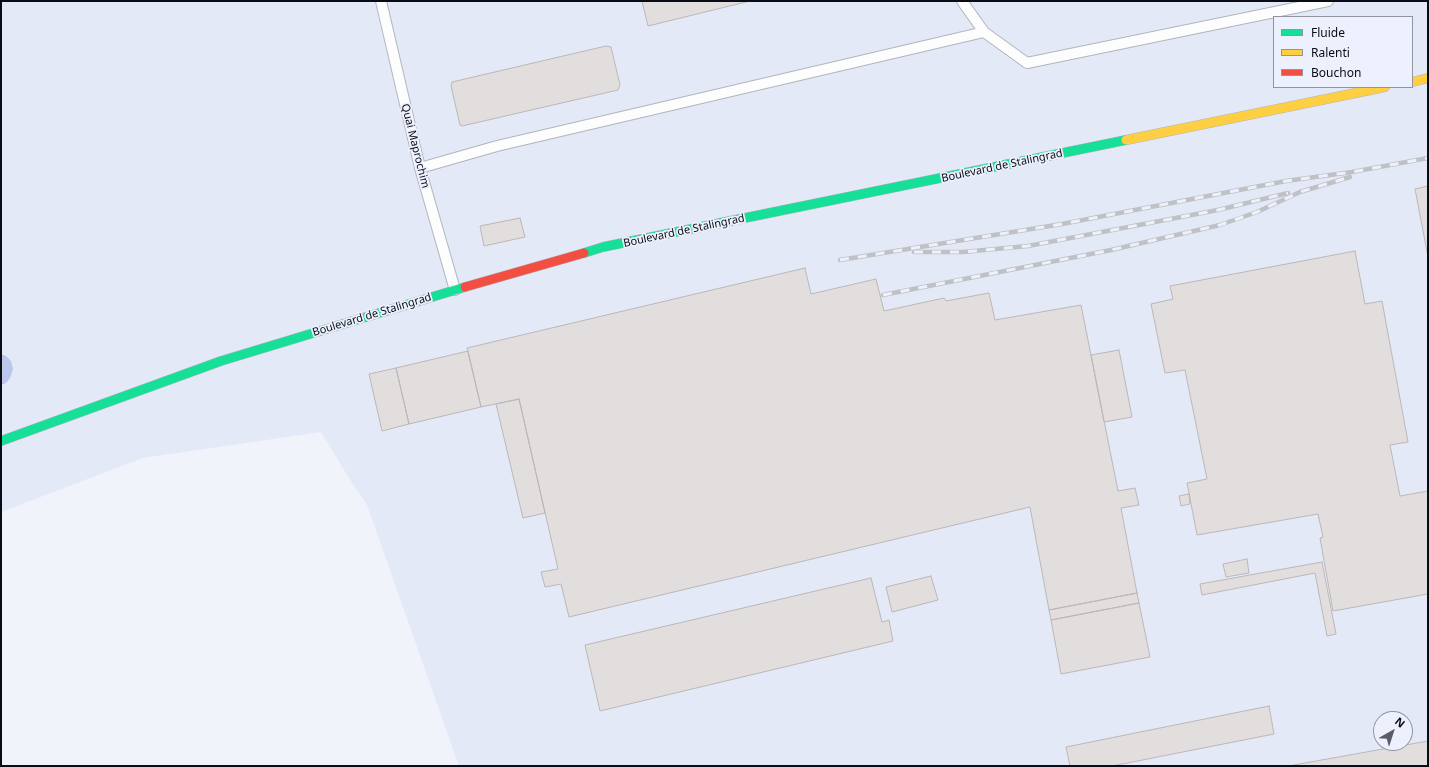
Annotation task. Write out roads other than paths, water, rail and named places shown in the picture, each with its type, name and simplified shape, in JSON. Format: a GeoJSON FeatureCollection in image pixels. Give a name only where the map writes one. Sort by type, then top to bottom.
{"type":"FeatureCollection","features":[{"type":"Feature","properties":{"kind":"main road"},"geometry":{"type":"LineString","coordinates":[[1413,82],[1428,78]]}},
{"type":"Feature","properties":{"kind":"main road","name":"Boulevard de Stalingrad"},"geometry":{"type":"LineString","coordinates":[[1,441],[220,361],[603,247],[1380,88]]}},
{"type":"Feature","properties":{"kind":"lane","name":"Quai Maprochim"},"geometry":{"type":"LineString","coordinates":[[381,1],[420,168],[455,290]]}},
{"type":"Feature","properties":{"kind":"lane"},"geometry":{"type":"LineString","coordinates":[[962,1],[984,32],[1027,63],[1328,1]]}},
{"type":"Feature","properties":{"kind":"lane"},"geometry":{"type":"LineString","coordinates":[[420,168],[504,144],[984,32]]}},
{"type":"Feature","properties":{"kind":"water"},"geometry":{"type":"Polygon","coordinates":[[[1,354],[6,356],[11,361],[13,369],[10,378],[6,383],[1,385],[1,354]]]}},
{"type":"Feature","properties":{"kind":"railway"},"geometry":{"type":"LineString","coordinates":[[840,260],[1062,224],[1286,181],[1352,172],[1428,158]]}},
{"type":"Feature","properties":{"kind":"railway"},"geometry":{"type":"LineString","coordinates":[[883,295],[1111,250],[1220,225],[1257,212],[1300,192],[1350,177]]}},
{"type":"Feature","properties":{"kind":"railway"},"geometry":{"type":"LineString","coordinates":[[914,252],[963,252],[1028,246],[1218,210],[1288,193]]}}]}
